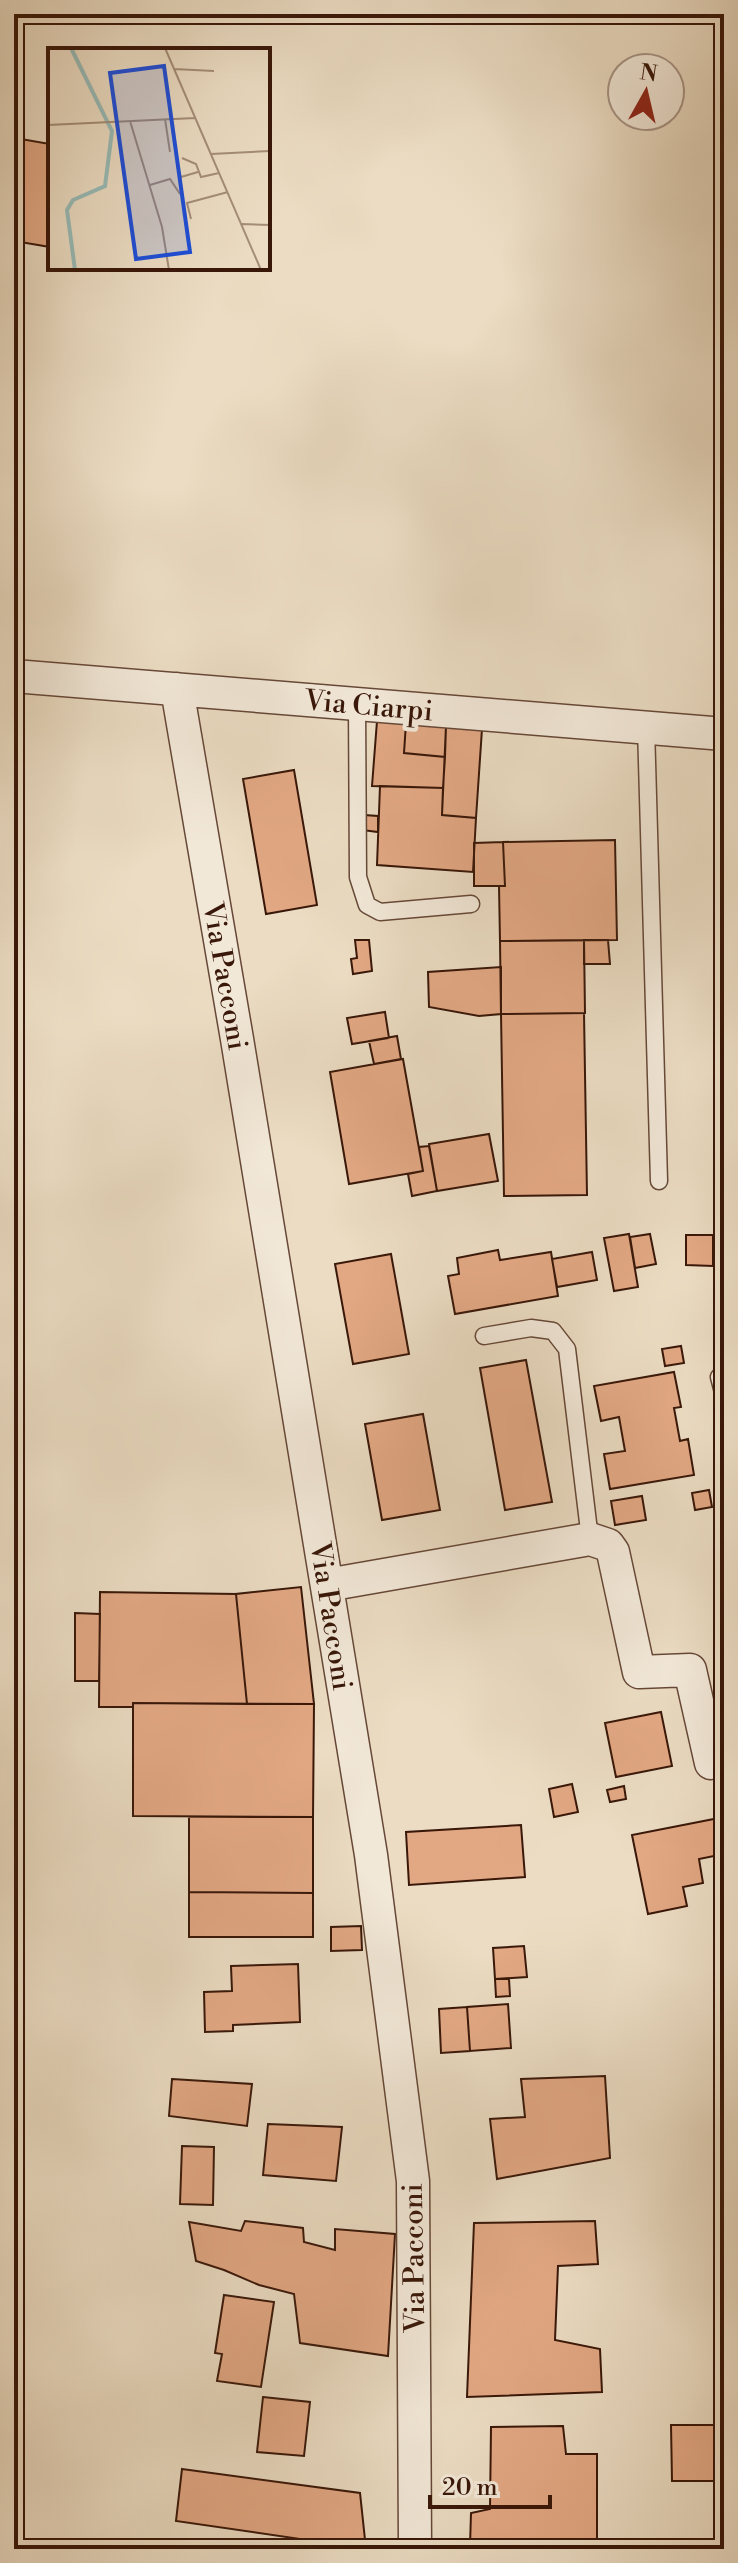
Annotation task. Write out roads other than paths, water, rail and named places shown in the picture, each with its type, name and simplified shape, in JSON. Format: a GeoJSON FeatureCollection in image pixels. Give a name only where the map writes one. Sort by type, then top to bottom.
{"type":"FeatureCollection","features":[{"type":"Feature","properties":{"kind":"street","name":"Via Ciarpi"},"geometry":{"type":"LineString","coordinates":[[14,676],[724,734]]}},
{"type":"Feature","properties":{"kind":"street","name":"Via Pacconi"},"geometry":{"type":"LineString","coordinates":[[177,689],[371,1855],[413,2181],[415,2549]]}},
{"type":"Feature","properties":{"kind":"street"},"geometry":{"type":"LineString","coordinates":[[327,1585],[590,1539],[608,1545],[613,1552],[639,1672],[690,1670],[711,1763]]}},
{"type":"Feature","properties":{"kind":"lane"},"geometry":{"type":"LineString","coordinates":[[357,704],[358,877],[367,905],[380,912],[471,904]]}},
{"type":"Feature","properties":{"kind":"lane"},"geometry":{"type":"LineString","coordinates":[[646,727],[659,1181]]}},
{"type":"Feature","properties":{"kind":"lane"},"geometry":{"type":"LineString","coordinates":[[484,1336],[531,1328],[553,1331],[567,1349],[590,1539]]}},
{"type":"Feature","properties":{"kind":"lane"},"geometry":{"type":"LineString","coordinates":[[719,1377],[724,1396]]}}]}
